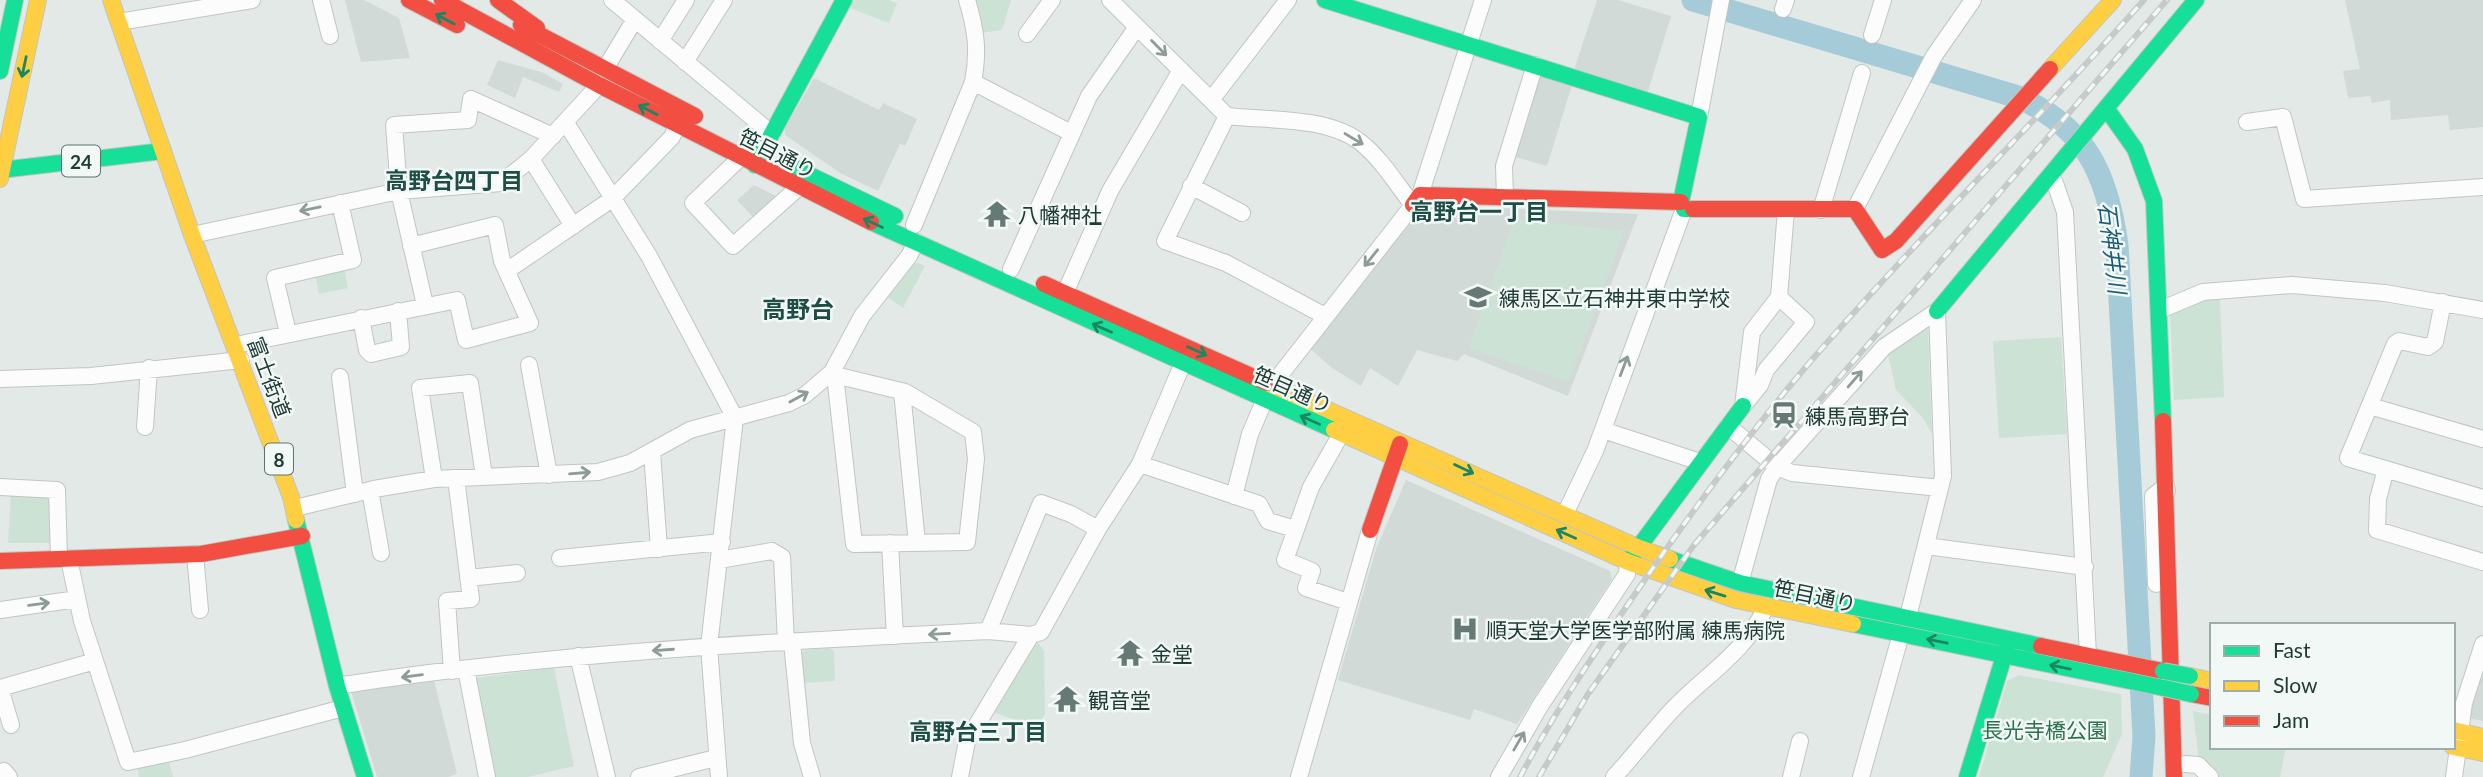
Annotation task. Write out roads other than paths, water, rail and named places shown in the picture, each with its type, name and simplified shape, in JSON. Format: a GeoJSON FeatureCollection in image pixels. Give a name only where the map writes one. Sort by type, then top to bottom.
{"type":"FeatureCollection","features":[{"type":"Feature","properties":{"kind":"main road"},"geometry":{"type":"LineString","coordinates":[[0,71],[15,0]]}},
{"type":"Feature","properties":{"kind":"main road","name":"24"},"geometry":{"type":"LineString","coordinates":[[38,0],[0,173],[163,150]]}},
{"type":"Feature","properties":{"kind":"main road","name":"富士街道"},"geometry":{"type":"LineString","coordinates":[[111,0],[192,235],[295,508],[337,686],[365,777]]}},
{"type":"Feature","properties":{"kind":"main road"},"geometry":{"type":"LineString","coordinates":[[409,0],[463,28],[558,54]]}},
{"type":"Feature","properties":{"kind":"main road","name":"笹目通り"},"geometry":{"type":"LineString","coordinates":[[442,0],[558,54],[605,69],[759,159],[799,187],[916,242],[1183,363],[1402,441],[1637,547],[1740,583],[2088,655],[2118,670]]}},
{"type":"Feature","properties":{"kind":"main road","name":"笹目通り"},"geometry":{"type":"LineString","coordinates":[[474,0],[558,54],[599,85],[740,158],[759,159],[1065,293],[1269,392],[1341,433],[1628,562],[1692,586],[1766,606],[2004,655],[2118,670],[2160,679],[2191,694],[2210,698]]}},
{"type":"Feature","properties":{"kind":"main road"},"geometry":{"type":"LineString","coordinates":[[498,0],[558,54]]}},
{"type":"Feature","properties":{"kind":"main road"},"geometry":{"type":"LineString","coordinates":[[759,159],[844,0]]}},
{"type":"Feature","properties":{"kind":"main road"},"geometry":{"type":"LineString","coordinates":[[1325,0],[1699,117],[1682,206]]}},
{"type":"Feature","properties":{"kind":"main road"},"geometry":{"type":"LineString","coordinates":[[1417,200],[1505,198],[1786,210],[1855,209],[1877,246],[1887,248],[2011,115],[2111,0]]}},
{"type":"Feature","properties":{"kind":"main road"},"geometry":{"type":"LineString","coordinates":[[1937,311],[2196,0]]}},
{"type":"Feature","properties":{"kind":"main road"},"geometry":{"type":"LineString","coordinates":[[2106,108],[2136,149],[2154,201],[2166,486],[2166,567],[2193,769],[2174,777]]}},
{"type":"Feature","properties":{"kind":"main road"},"geometry":{"type":"LineString","coordinates":[[1628,562],[1743,406]]}},
{"type":"Feature","properties":{"kind":"main road"},"geometry":{"type":"LineString","coordinates":[[1370,530],[1402,441]]}},
{"type":"Feature","properties":{"kind":"main road"},"geometry":{"type":"LineString","coordinates":[[0,561],[195,554],[302,536]]}},
{"type":"Feature","properties":{"kind":"main road"},"geometry":{"type":"LineString","coordinates":[[1967,777],[2009,639]]}},
{"type":"Feature","properties":{"kind":"main road","name":"笹目通り"},"geometry":{"type":"LineString","coordinates":[[2160,679],[2190,676],[2210,681]]}},
{"type":"Feature","properties":{"kind":"main road"},"geometry":{"type":"LineString","coordinates":[[2456,739],[2483,737]]}},
{"type":"Feature","properties":{"kind":"main road"},"geometry":{"type":"LineString","coordinates":[[2456,739],[2483,753]]}},
{"type":"Feature","properties":{"kind":"street"},"geometry":{"type":"LineString","coordinates":[[119,22],[252,0]]}},
{"type":"Feature","properties":{"kind":"street"},"geometry":{"type":"LineString","coordinates":[[321,0],[330,36]]}},
{"type":"Feature","properties":{"kind":"street"},"geometry":{"type":"LineString","coordinates":[[611,0],[772,134]]}},
{"type":"Feature","properties":{"kind":"street"},"geometry":{"type":"LineString","coordinates":[[660,41],[686,0]]}},
{"type":"Feature","properties":{"kind":"street"},"geometry":{"type":"LineString","coordinates":[[685,62],[724,0]]}},
{"type":"Feature","properties":{"kind":"street"},"geometry":{"type":"LineString","coordinates":[[914,225],[973,82],[978,57],[977,33],[967,0]]}},
{"type":"Feature","properties":{"kind":"street"},"geometry":{"type":"LineString","coordinates":[[1027,34],[1052,0]]}},
{"type":"Feature","properties":{"kind":"street"},"geometry":{"type":"LineString","coordinates":[[1110,0],[1227,116],[1286,119],[1344,133],[1367,149],[1417,200]]}},
{"type":"Feature","properties":{"kind":"street"},"geometry":{"type":"LineString","coordinates":[[1211,100],[1288,0]]}},
{"type":"Feature","properties":{"kind":"street"},"geometry":{"type":"LineString","coordinates":[[1234,496],[1250,434],[1269,392],[1417,200],[1483,0]]}},
{"type":"Feature","properties":{"kind":"street"},"geometry":{"type":"LineString","coordinates":[[1699,117],[1721,0]]}},
{"type":"Feature","properties":{"kind":"street"},"geometry":{"type":"LineString","coordinates":[[1872,35],[1883,0]]}},
{"type":"Feature","properties":{"kind":"street"},"geometry":{"type":"LineString","coordinates":[[1855,209],[1917,85],[1934,55],[1973,0]]}},
{"type":"Feature","properties":{"kind":"street"},"geometry":{"type":"LineString","coordinates":[[605,69],[635,19]]}},
{"type":"Feature","properties":{"kind":"street"},"geometry":{"type":"LineString","coordinates":[[1011,269],[1089,96],[1138,27]]}},
{"type":"Feature","properties":{"kind":"street"},"geometry":{"type":"LineString","coordinates":[[1505,198],[1504,166],[1535,65]]}},
{"type":"Feature","properties":{"kind":"street"},"geometry":{"type":"LineString","coordinates":[[1065,293],[1110,191],[1181,70]]}},
{"type":"Feature","properties":{"kind":"street"},"geometry":{"type":"LineString","coordinates":[[1821,210],[1862,73]]}},
{"type":"Feature","properties":{"kind":"street"},"geometry":{"type":"LineString","coordinates":[[973,82],[1071,133]]}},
{"type":"Feature","properties":{"kind":"street"},"geometry":{"type":"LineString","coordinates":[[192,235],[399,191],[501,183],[531,159],[599,85]]}},
{"type":"Feature","properties":{"kind":"street"},"geometry":{"type":"LineString","coordinates":[[425,306],[399,191],[394,125],[468,120],[471,99],[553,136]]}},
{"type":"Feature","properties":{"kind":"street"},"geometry":{"type":"LineString","coordinates":[[1227,116],[1165,242],[1226,263],[1325,316]]}},
{"type":"Feature","properties":{"kind":"street"},"geometry":{"type":"LineString","coordinates":[[2247,121],[2283,117],[2304,199],[2483,187]]}},
{"type":"Feature","properties":{"kind":"street"},"geometry":{"type":"LineString","coordinates":[[566,122],[662,280],[735,418],[709,646],[719,777]]}},
{"type":"Feature","properties":{"kind":"street"},"geometry":{"type":"LineString","coordinates":[[508,270],[612,199],[672,136],[677,125]]}},
{"type":"Feature","properties":{"kind":"street"},"geometry":{"type":"LineString","coordinates":[[740,158],[693,202],[733,246],[799,187]]}},
{"type":"Feature","properties":{"kind":"street"},"geometry":{"type":"LineString","coordinates":[[531,159],[573,226]]}},
{"type":"Feature","properties":{"kind":"street"},"geometry":{"type":"LineString","coordinates":[[2050,176],[2065,212],[2088,655]]}},
{"type":"Feature","properties":{"kind":"street"},"geometry":{"type":"LineString","coordinates":[[1191,186],[1242,213]]}},
{"type":"Feature","properties":{"kind":"street"},"geometry":{"type":"LineString","coordinates":[[288,333],[275,278],[352,260],[340,203]]}},
{"type":"Feature","properties":{"kind":"street"},"geometry":{"type":"LineString","coordinates":[[1565,514],[1602,430],[1682,206]]}},
{"type":"Feature","properties":{"kind":"street"},"geometry":{"type":"LineString","coordinates":[[1743,406],[1754,328],[1779,297],[1786,210]]}},
{"type":"Feature","properties":{"kind":"street"},"geometry":{"type":"LineString","coordinates":[[0,379],[91,376],[149,369],[238,352],[288,333],[457,300],[466,340],[530,323],[502,261],[495,225],[411,246]]}},
{"type":"Feature","properties":{"kind":"street"},"geometry":{"type":"LineString","coordinates":[[295,508],[362,492],[434,480],[598,472],[630,463],[652,453],[690,430],[789,403],[805,395],[833,373],[862,316],[909,256],[916,242]]}},
{"type":"Feature","properties":{"kind":"street"},"geometry":{"type":"LineString","coordinates":[[2160,310],[2203,292],[2292,285],[2385,293],[2483,310]]}},
{"type":"Feature","properties":{"kind":"street"},"geometry":{"type":"LineString","coordinates":[[1743,406],[1806,322],[1779,297]]}},
{"type":"Feature","properties":{"kind":"street"},"geometry":{"type":"LineString","coordinates":[[2443,302],[2435,342],[2424,346],[2397,342],[2348,458],[2483,498]]}},
{"type":"Feature","properties":{"kind":"street"},"geometry":{"type":"LineString","coordinates":[[361,318],[367,350],[371,354],[401,347],[398,311]]}},
{"type":"Feature","properties":{"kind":"street"},"geometry":{"type":"LineString","coordinates":[[1740,583],[1769,479],[1777,467],[1884,347],[1937,311]]}},
{"type":"Feature","properties":{"kind":"street"},"geometry":{"type":"LineString","coordinates":[[1908,617],[1944,462],[1937,311]]}},
{"type":"Feature","properties":{"kind":"street"},"geometry":{"type":"LineString","coordinates":[[1751,345],[1784,349]]}},
{"type":"Feature","properties":{"kind":"street"},"geometry":{"type":"LineString","coordinates":[[337,686],[578,656],[895,636],[988,632],[1031,635],[1041,632],[1098,529],[1140,464],[1183,363]]}},
{"type":"Feature","properties":{"kind":"street"},"geometry":{"type":"LineString","coordinates":[[529,365],[549,475]]}},
{"type":"Feature","properties":{"kind":"street"},"geometry":{"type":"LineString","coordinates":[[145,427],[149,369]]}},
{"type":"Feature","properties":{"kind":"street"},"geometry":{"type":"LineString","coordinates":[[833,373],[902,391],[973,432],[976,459],[967,541],[854,544],[833,373]]}},
{"type":"Feature","properties":{"kind":"street"},"geometry":{"type":"LineString","coordinates":[[340,377],[362,492],[381,553]]}},
{"type":"Feature","properties":{"kind":"street"},"geometry":{"type":"LineString","coordinates":[[434,480],[421,388],[470,383],[484,476]]}},
{"type":"Feature","properties":{"kind":"street"},"geometry":{"type":"LineString","coordinates":[[902,391],[917,542]]}},
{"type":"Feature","properties":{"kind":"street"},"geometry":{"type":"LineString","coordinates":[[2370,406],[2483,439]]}},
{"type":"Feature","properties":{"kind":"street"},"geometry":{"type":"LineString","coordinates":[[1728,426],[1777,467],[1791,473],[1940,488]]}},
{"type":"Feature","properties":{"kind":"street"},"geometry":{"type":"LineString","coordinates":[[1602,430],[1700,462]]}},
{"type":"Feature","properties":{"kind":"street"},"geometry":{"type":"LineString","coordinates":[[1341,433],[1311,486],[1284,560],[1312,571],[1306,588],[1349,602]]}},
{"type":"Feature","properties":{"kind":"street"},"geometry":{"type":"LineString","coordinates":[[652,453],[659,549]]}},
{"type":"Feature","properties":{"kind":"street"},"geometry":{"type":"LineString","coordinates":[[1140,464],[1259,504],[1268,520],[1295,529]]}},
{"type":"Feature","properties":{"kind":"street"},"geometry":{"type":"LineString","coordinates":[[2386,469],[2378,499],[2377,530],[2483,562]]}},
{"type":"Feature","properties":{"kind":"street"},"geometry":{"type":"LineString","coordinates":[[456,478],[471,599],[447,601],[459,670],[487,777]]}},
{"type":"Feature","properties":{"kind":"street"},"geometry":{"type":"LineString","coordinates":[[2163,777],[2152,496],[2166,486],[2173,520],[2193,769]]}},
{"type":"Feature","properties":{"kind":"street"},"geometry":{"type":"LineString","coordinates":[[0,487],[57,490],[64,559],[128,762],[186,750],[343,708]]}},
{"type":"Feature","properties":{"kind":"street"},"geometry":{"type":"LineString","coordinates":[[988,632],[1041,503],[1071,514],[1098,529]]}},
{"type":"Feature","properties":{"kind":"street"},"geometry":{"type":"LineString","coordinates":[[1299,777],[1370,530]]}},
{"type":"Feature","properties":{"kind":"street"},"geometry":{"type":"LineString","coordinates":[[560,558],[722,542]]}},
{"type":"Feature","properties":{"kind":"street"},"geometry":{"type":"LineString","coordinates":[[890,543],[895,636]]}},
{"type":"Feature","properties":{"kind":"street"},"geometry":{"type":"LineString","coordinates":[[1926,546],[2085,567]]}},
{"type":"Feature","properties":{"kind":"street"},"geometry":{"type":"LineString","coordinates":[[719,560],[772,551],[782,557],[789,642],[802,743],[811,777]]}},
{"type":"Feature","properties":{"kind":"street"},"geometry":{"type":"LineString","coordinates":[[195,554],[201,610]]}},
{"type":"Feature","properties":{"kind":"street"},"geometry":{"type":"LineString","coordinates":[[1499,777],[1540,706],[1627,574],[1628,562]]}},
{"type":"Feature","properties":{"kind":"street"},"geometry":{"type":"LineString","coordinates":[[468,578],[517,573]]}},
{"type":"Feature","properties":{"kind":"street"},"geometry":{"type":"LineString","coordinates":[[0,610],[78,599]]}},
{"type":"Feature","properties":{"kind":"street"},"geometry":{"type":"LineString","coordinates":[[1614,777],[1676,706],[1738,648],[1760,622],[1766,606]]}},
{"type":"Feature","properties":{"kind":"street"},"geometry":{"type":"LineString","coordinates":[[1861,777],[1901,634]]}},
{"type":"Feature","properties":{"kind":"street"},"geometry":{"type":"LineString","coordinates":[[960,777],[967,741],[1031,635]]}},
{"type":"Feature","properties":{"kind":"street"},"geometry":{"type":"LineString","coordinates":[[2454,777],[2456,739],[2467,690],[2483,644]]}},
{"type":"Feature","properties":{"kind":"street"},"geometry":{"type":"LineString","coordinates":[[578,656],[607,777]]}},
{"type":"Feature","properties":{"kind":"street"},"geometry":{"type":"LineString","coordinates":[[11,724],[0,688],[95,661]]}},
{"type":"Feature","properties":{"kind":"street"},"geometry":{"type":"LineString","coordinates":[[1791,777],[1800,741]]}},
{"type":"Feature","properties":{"kind":"street"},"geometry":{"type":"LineString","coordinates":[[639,777],[716,758]]}},
{"type":"Feature","properties":{"kind":"street"},"geometry":{"type":"LineString","coordinates":[[0,772],[4,771],[9,777]]}},
{"type":"Feature","properties":{"kind":"waterway","name":"石神井川"},"geometry":{"type":"LineString","coordinates":[[1693,0],[2018,97],[2061,123],[2077,138],[2089,156],[2107,196],[2117,245],[2144,736],[2141,777]]}},
{"type":"Feature","properties":{"kind":"railway"},"geometry":{"type":"LineString","coordinates":[[1520,777],[1561,707],[1635,594],[1774,405],[1863,302],[2144,0]]}},
{"type":"Feature","properties":{"kind":"railway"},"geometry":{"type":"LineString","coordinates":[[1539,777],[1588,694],[1694,545],[2167,0]]}},
{"type":"Feature","properties":{"kind":"place","name":"八幡神社"},"geometry":{"type":"Point","coordinates":[997,214]}},
{"type":"Feature","properties":{"kind":"place","name":"練馬区立石神井東中学校"},"geometry":{"type":"Point","coordinates":[1478,297]}},
{"type":"Feature","properties":{"kind":"place","name":"練馬高野台"},"geometry":{"type":"Point","coordinates":[1784,415]}},
{"type":"Feature","properties":{"kind":"place","name":"順天堂大学医学部附属 練馬病院"},"geometry":{"type":"Point","coordinates":[1465,629]}},
{"type":"Feature","properties":{"kind":"place","name":"金堂"},"geometry":{"type":"Point","coordinates":[1130,653]}},
{"type":"Feature","properties":{"kind":"place","name":"観音堂"},"geometry":{"type":"Point","coordinates":[1067,699]}},
{"type":"Feature","properties":{"kind":"district","name":"高野台四丁目"},"geometry":{"type":"Point","coordinates":[454,180]}},
{"type":"Feature","properties":{"kind":"district","name":"高野台一丁目"},"geometry":{"type":"Point","coordinates":[1479,211]}},
{"type":"Feature","properties":{"kind":"district","name":"高野台"},"geometry":{"type":"Point","coordinates":[798,308]}},
{"type":"Feature","properties":{"kind":"district","name":"高野台三丁目"},"geometry":{"type":"Point","coordinates":[978,731]}},
{"type":"Feature","properties":{"kind":"park label","name":"長光寺橋公園"},"geometry":{"type":"Point","coordinates":[2045,729]}}]}
